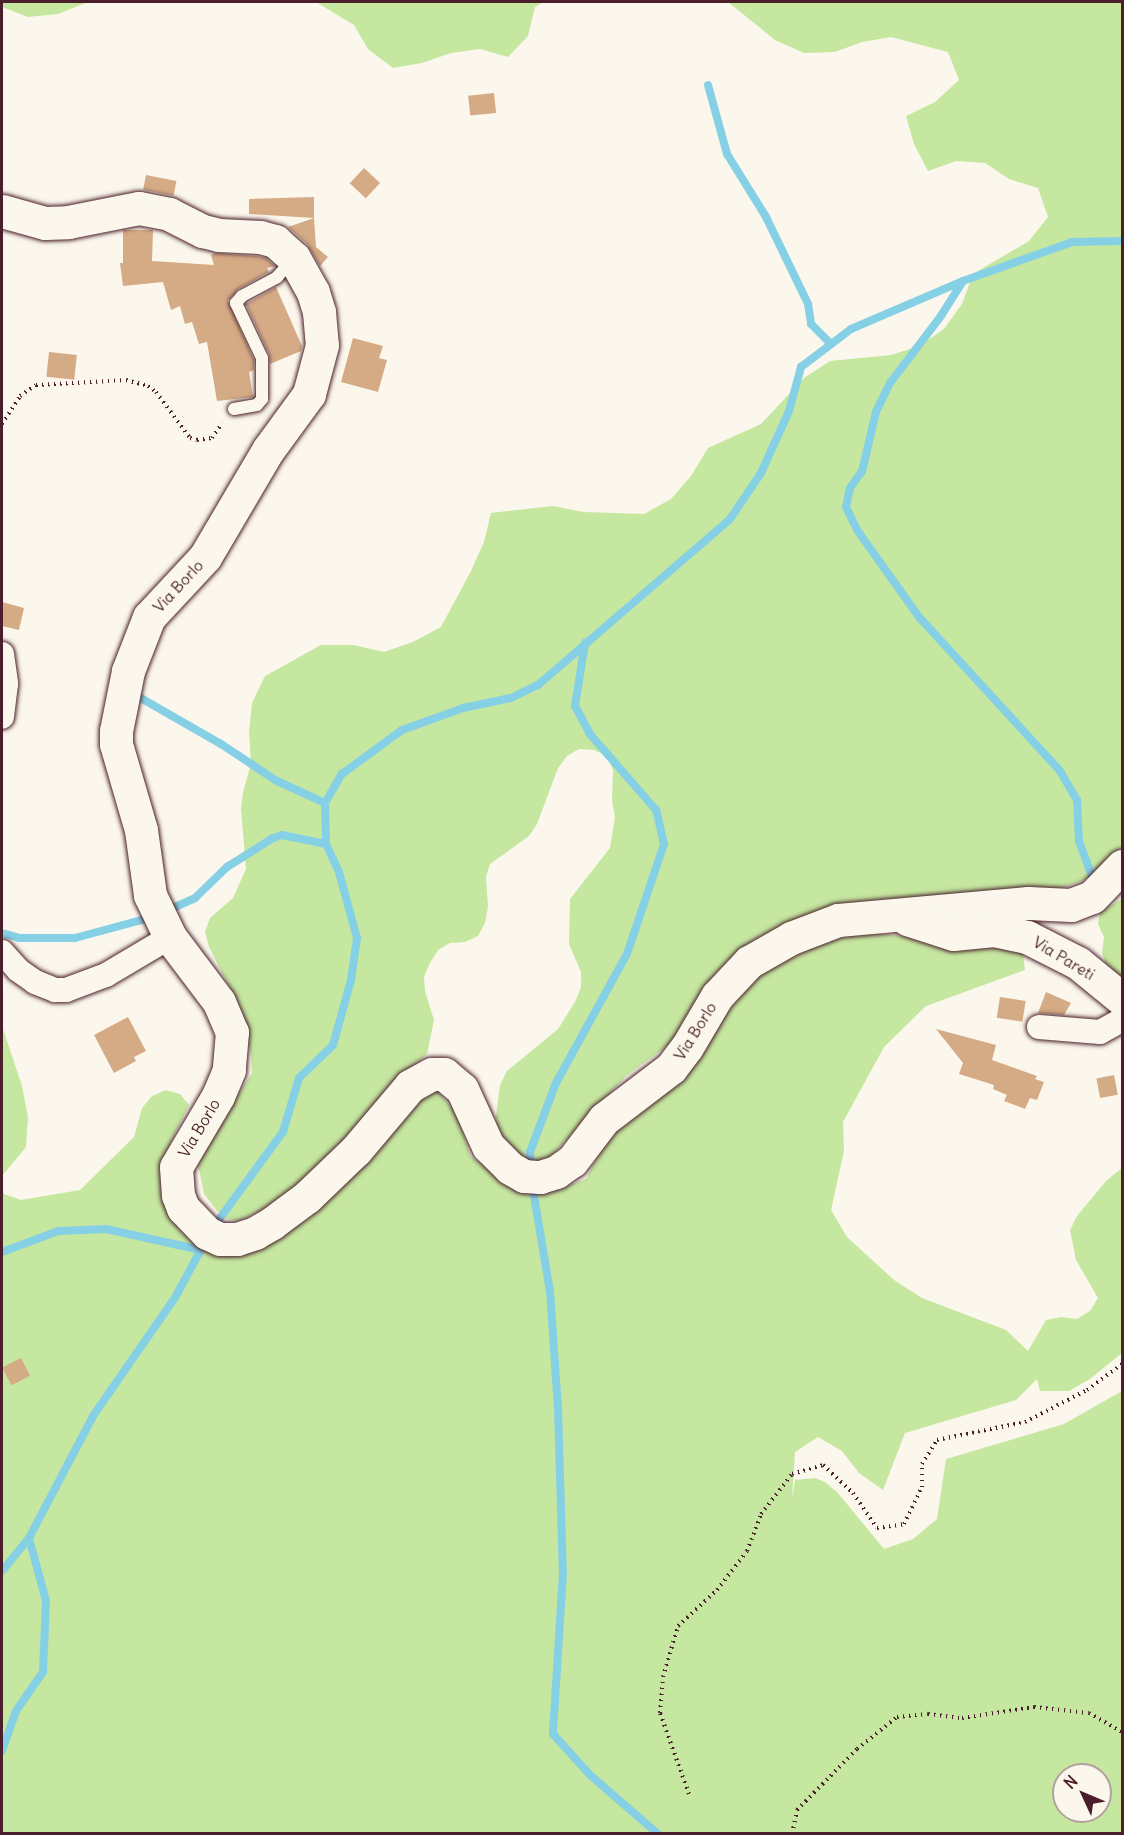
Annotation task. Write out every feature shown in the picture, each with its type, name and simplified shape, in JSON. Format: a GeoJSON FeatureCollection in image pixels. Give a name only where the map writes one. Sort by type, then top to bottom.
{"type":"FeatureCollection","features":[{"type":"Feature","properties":{"kind":"main road","name":"Via Borlo"},"geometry":{"type":"LineString","coordinates":[[2,211],[45,223],[68,222],[139,208],[154,210],[219,235],[260,237],[275,241],[294,258],[313,291],[322,328],[322,345],[309,394],[268,450],[204,557],[149,617],[122,691],[116,744],[141,830],[150,895],[170,937],[219,1002],[232,1032],[229,1070],[218,1096],[176,1167],[178,1195],[183,1208],[207,1233],[220,1239],[237,1239],[255,1233],[272,1223],[307,1197],[356,1150],[410,1086],[432,1074],[444,1074],[462,1089],[488,1146],[510,1168],[524,1176],[540,1177],[556,1172],[572,1161],[604,1119],[671,1068],[687,1047],[717,996],[749,962],[791,938],[838,920],[1028,903],[1071,905],[1092,897],[1122,866]]}},
{"type":"Feature","properties":{"kind":"main road","name":"Via Pareti"},"geometry":{"type":"LineString","coordinates":[[894,915],[953,934],[994,930],[1027,937],[1078,963],[1122,999]]}},
{"type":"Feature","properties":{"kind":"street"},"geometry":{"type":"LineString","coordinates":[[2,654],[6,684],[2,717]]}},
{"type":"Feature","properties":{"kind":"street"},"geometry":{"type":"LineString","coordinates":[[2,952],[18,970],[35,982],[55,990],[66,990],[106,975],[170,937]]}},
{"type":"Feature","properties":{"kind":"street"},"geometry":{"type":"LineString","coordinates":[[1039,1027],[1100,1032],[1122,1020]]}},
{"type":"Feature","properties":{"kind":"lane"},"geometry":{"type":"LineString","coordinates":[[234,409],[256,405],[262,399],[262,358],[236,303],[242,296],[277,277],[294,258]]}},
{"type":"Feature","properties":{"kind":"path"},"geometry":{"type":"LineString","coordinates":[[2,424],[20,396],[36,385],[126,380],[138,382],[156,392],[170,408],[185,434],[196,440],[212,438],[228,413],[234,409]]}},
{"type":"Feature","properties":{"kind":"path"},"geometry":{"type":"LineString","coordinates":[[688,1794],[660,1713],[663,1677],[678,1626],[717,1590],[747,1551],[761,1514],[792,1474],[823,1465],[854,1493],[877,1528],[904,1524],[922,1487],[922,1464],[937,1440],[1025,1422],[1087,1390],[1122,1364]]}},
{"type":"Feature","properties":{"kind":"path"},"geometry":{"type":"LineString","coordinates":[[792,1833],[797,1810],[857,1749],[897,1717],[928,1714],[962,1718],[1034,1707],[1089,1713],[1122,1732]]}},
{"type":"Feature","properties":{"kind":"green space"},"geometry":{"type":"Polygon","coordinates":[[[2,2],[88,2],[58,14],[28,17],[2,7],[2,2]]]}},
{"type":"Feature","properties":{"kind":"green space"},"geometry":{"type":"Polygon","coordinates":[[[316,2],[543,2],[535,7],[528,36],[508,57],[480,49],[451,53],[422,63],[393,68],[368,49],[354,25],[316,2]]]}},
{"type":"Feature","properties":{"kind":"green space"},"geometry":{"type":"Polygon","coordinates":[[[728,2],[1122,2],[1122,843],[1120,851],[1110,864],[1086,879],[1045,894],[834,908],[674,1041],[626,1076],[549,1158],[529,1166],[516,1158],[498,1132],[496,1116],[500,1085],[507,1071],[558,1029],[575,1002],[581,987],[581,972],[569,944],[570,899],[610,848],[615,817],[612,800],[613,770],[607,756],[594,750],[579,749],[567,756],[558,768],[537,824],[529,836],[490,864],[486,877],[488,907],[485,923],[478,936],[465,942],[450,943],[438,950],[430,963],[424,977],[425,991],[434,1020],[427,1054],[393,1082],[365,1119],[287,1199],[238,1221],[223,1218],[204,1194],[198,1164],[202,1150],[252,1073],[251,1057],[243,1014],[209,947],[205,932],[210,918],[233,898],[246,869],[241,809],[251,764],[249,733],[252,703],[265,676],[321,645],[353,645],[384,652],[413,642],[441,627],[484,542],[491,513],[553,506],[583,512],[644,514],[671,499],[691,476],[708,448],[761,424],[804,378],[830,361],[891,355],[919,346],[944,329],[962,304],[973,274],[1029,241],[1048,217],[1038,188],[1009,179],[985,163],[956,161],[928,171],[914,144],[906,116],[935,102],[959,80],[948,52],[891,37],[862,42],[835,52],[804,53],[775,40],[728,2]]]}},
{"type":"Feature","properties":{"kind":"green space"},"geometry":{"type":"Polygon","coordinates":[[[1122,899],[1122,978],[1107,967],[1102,953],[1104,937],[1098,924],[1100,912],[1122,899]]]}},
{"type":"Feature","properties":{"kind":"green space"},"geometry":{"type":"Polygon","coordinates":[[[856,933],[905,936],[954,948],[1002,943],[1023,954],[1025,970],[926,1006],[884,1047],[843,1122],[844,1151],[831,1210],[847,1237],[894,1280],[922,1298],[1006,1330],[1028,1351],[1046,1320],[1061,1317],[1077,1319],[1090,1311],[1098,1298],[1076,1260],[1070,1230],[1077,1216],[1106,1181],[1122,1168],[1122,1353],[1090,1379],[1069,1391],[1040,1391],[1037,1379],[1016,1400],[905,1433],[883,1490],[859,1473],[842,1451],[818,1437],[795,1452],[792,1499],[795,1480],[815,1478],[825,1482],[837,1492],[884,1549],[913,1539],[937,1519],[946,1459],[1064,1424],[1122,1391],[1122,1833],[2,1833],[2,1189],[4,1194],[21,1200],[80,1190],[134,1137],[142,1108],[152,1096],[166,1090],[180,1094],[189,1105],[161,1162],[162,1193],[179,1230],[201,1246],[222,1253],[418,1093],[437,1091],[456,1112],[471,1157],[519,1190],[558,1189],[586,1179],[600,1152],[619,1128],[688,1072],[707,1035],[772,961],[856,933]]]}},
{"type":"Feature","properties":{"kind":"green space"},"geometry":{"type":"Polygon","coordinates":[[[2,1026],[22,1086],[28,1117],[26,1147],[2,1176],[2,1026]]]}},
{"type":"Feature","properties":{"kind":"building"},"geometry":{"type":"Polygon","coordinates":[[[494,93],[496,113],[470,116],[468,96],[494,93]]]}},
{"type":"Feature","properties":{"kind":"building"},"geometry":{"type":"Polygon","coordinates":[[[364,168],[380,183],[366,198],[350,183],[364,168]]]}},
{"type":"Feature","properties":{"kind":"building"},"geometry":{"type":"Polygon","coordinates":[[[146,175],[176,181],[174,196],[143,190],[146,175]]]}},
{"type":"Feature","properties":{"kind":"building"},"geometry":{"type":"Polygon","coordinates":[[[314,197],[314,218],[249,214],[249,199],[314,197]]]}},
{"type":"Feature","properties":{"kind":"building"},"geometry":{"type":"Polygon","coordinates":[[[314,218],[316,247],[328,257],[320,266],[307,244],[288,227],[314,218]]]}},
{"type":"Feature","properties":{"kind":"building"},"geometry":{"type":"Polygon","coordinates":[[[123,230],[153,230],[152,261],[214,265],[211,255],[215,253],[257,256],[266,258],[275,266],[267,268],[269,272],[238,289],[228,301],[254,360],[254,370],[249,372],[253,397],[217,401],[207,342],[199,344],[192,322],[185,324],[180,306],[171,310],[163,282],[123,286],[120,263],[123,263],[123,230]]]}},
{"type":"Feature","properties":{"kind":"building"},"geometry":{"type":"Polygon","coordinates":[[[276,287],[302,346],[301,351],[270,364],[269,354],[246,304],[276,287]]]}},
{"type":"Feature","properties":{"kind":"building"},"geometry":{"type":"Polygon","coordinates":[[[353,338],[383,346],[379,358],[387,360],[378,392],[341,382],[353,338]]]}},
{"type":"Feature","properties":{"kind":"building"},"geometry":{"type":"Polygon","coordinates":[[[49,352],[77,355],[74,380],[46,377],[49,352]]]}},
{"type":"Feature","properties":{"kind":"building"},"geometry":{"type":"Polygon","coordinates":[[[2,602],[24,608],[19,630],[2,626],[2,602]]]}},
{"type":"Feature","properties":{"kind":"building"},"geometry":{"type":"Polygon","coordinates":[[[1046,992],[1071,1003],[1064,1015],[1038,1013],[1046,992]]]}},
{"type":"Feature","properties":{"kind":"building"},"geometry":{"type":"Polygon","coordinates":[[[1000,997],[1026,1001],[1022,1022],[997,1018],[1000,997]]]}},
{"type":"Feature","properties":{"kind":"building"},"geometry":{"type":"Polygon","coordinates":[[[128,1017],[146,1051],[134,1057],[136,1061],[114,1073],[94,1035],[128,1017]]]}},
{"type":"Feature","properties":{"kind":"building"},"geometry":{"type":"Polygon","coordinates":[[[936,1029],[996,1045],[992,1060],[1037,1076],[1035,1079],[1044,1082],[1037,1100],[1030,1098],[1025,1109],[1004,1101],[1007,1095],[993,1089],[994,1085],[959,1074],[963,1063],[936,1029]]]}},
{"type":"Feature","properties":{"kind":"building"},"geometry":{"type":"Polygon","coordinates":[[[1114,1075],[1118,1095],[1100,1098],[1096,1078],[1114,1075]]]}},
{"type":"Feature","properties":{"kind":"building"},"geometry":{"type":"Polygon","coordinates":[[[21,1358],[30,1376],[11,1385],[2,1368],[21,1358]]]}},
{"type":"Feature","properties":{"kind":"waterway"},"geometry":{"type":"LineString","coordinates":[[708,85],[727,154],[766,217],[808,304],[811,324],[831,344]]}},
{"type":"Feature","properties":{"kind":"waterway"},"geometry":{"type":"LineString","coordinates":[[212,1229],[283,1132],[299,1078],[333,1045],[351,980],[357,938],[339,872],[326,844],[325,803],[342,774],[402,730],[463,708],[511,698],[538,685],[730,519],[761,473],[789,411],[801,367],[851,329],[963,281],[1072,242],[1122,241]]}},
{"type":"Feature","properties":{"kind":"waterway"},"geometry":{"type":"LineString","coordinates":[[963,281],[941,316],[890,383],[876,412],[862,471],[850,488],[846,507],[857,530],[919,617],[1060,771],[1077,800],[1079,841],[1094,882]]}},
{"type":"Feature","properties":{"kind":"waterway"},"geometry":{"type":"LineString","coordinates":[[531,1169],[530,1152],[556,1083],[627,954],[664,844],[656,810],[590,734],[575,706],[585,643]]}},
{"type":"Feature","properties":{"kind":"waterway"},"geometry":{"type":"LineString","coordinates":[[132,693],[221,744],[277,781],[325,803]]}},
{"type":"Feature","properties":{"kind":"waterway"},"geometry":{"type":"LineString","coordinates":[[166,911],[195,898],[227,867],[273,838],[282,835],[326,844]]}},
{"type":"Feature","properties":{"kind":"waterway"},"geometry":{"type":"LineString","coordinates":[[2,933],[19,938],[75,938],[153,917]]}},
{"type":"Feature","properties":{"kind":"waterway"},"geometry":{"type":"LineString","coordinates":[[532,1184],[550,1291],[558,1408],[563,1573],[553,1734],[590,1775],[658,1834]]}},
{"type":"Feature","properties":{"kind":"waterway"},"geometry":{"type":"LineString","coordinates":[[2,1252],[58,1231],[106,1229],[201,1250]]}},
{"type":"Feature","properties":{"kind":"waterway"},"geometry":{"type":"LineString","coordinates":[[2,1571],[29,1538],[93,1416],[176,1296],[205,1242]]}},
{"type":"Feature","properties":{"kind":"waterway"},"geometry":{"type":"LineString","coordinates":[[2,1751],[16,1711],[43,1672],[46,1601],[29,1538]]}}]}
